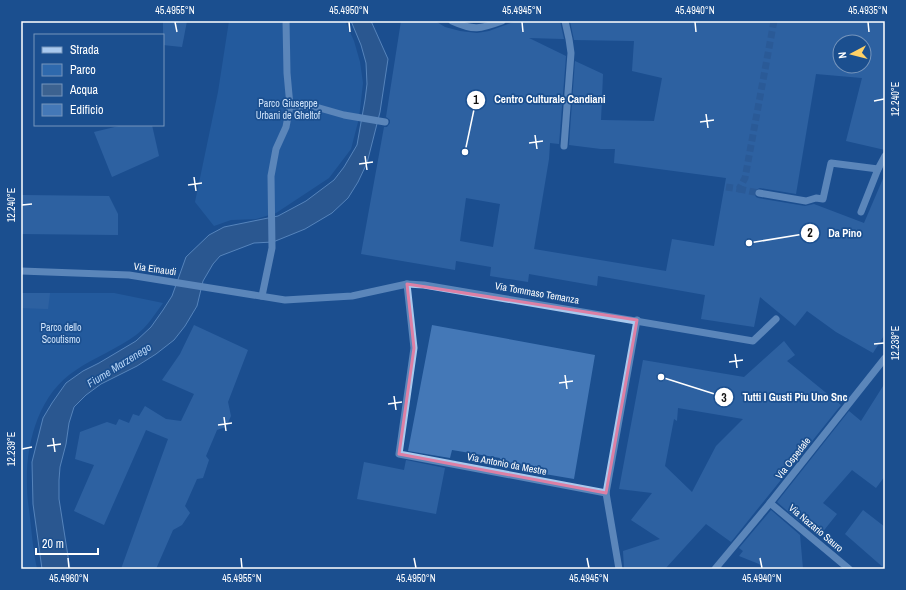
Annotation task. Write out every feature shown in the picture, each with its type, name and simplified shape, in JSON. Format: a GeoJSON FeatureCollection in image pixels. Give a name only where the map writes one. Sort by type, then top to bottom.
{"type":"FeatureCollection","features":[{"type":"Feature","properties":{"kind":"street"},"geometry":{"type":"LineString","coordinates":[[262,296],[272,248],[271,176],[276,149],[286,127],[290,106],[287,73],[286,21]]}},
{"type":"Feature","properties":{"kind":"street"},"geometry":{"type":"LineString","coordinates":[[452,21],[466,28],[480,28],[502,21]]}},
{"type":"Feature","properties":{"kind":"street"},"geometry":{"type":"LineString","coordinates":[[564,146],[571,53],[565,21]]}},
{"type":"Feature","properties":{"kind":"street"},"geometry":{"type":"LineString","coordinates":[[290,106],[316,107],[344,115],[385,122]]}},
{"type":"Feature","properties":{"kind":"street"},"geometry":{"type":"LineString","coordinates":[[861,212],[878,169],[885,156]]}},
{"type":"Feature","properties":{"kind":"street"},"geometry":{"type":"LineString","coordinates":[[759,193],[806,201],[816,198],[823,199],[831,163],[878,169]]}},
{"type":"Feature","properties":{"kind":"street","name":"Via Einaudi"},"geometry":{"type":"LineString","coordinates":[[21,271],[129,275],[285,300]]}},
{"type":"Feature","properties":{"kind":"street","name":"Via Tommaso Temanza"},"geometry":{"type":"LineString","coordinates":[[285,300],[352,296],[407,284],[424,285],[638,320],[752,341],[776,318]]}},
{"type":"Feature","properties":{"kind":"street","name":"Via Antonio da Mestre"},"geometry":{"type":"LineString","coordinates":[[407,284],[414,348],[400,454],[606,493]]}},
{"type":"Feature","properties":{"kind":"street"},"geometry":{"type":"LineString","coordinates":[[618,569],[606,493],[638,320]]}},
{"type":"Feature","properties":{"kind":"street","name":"Via Ospedale"},"geometry":{"type":"LineString","coordinates":[[714,569],[770,503],[885,358]]}},
{"type":"Feature","properties":{"kind":"street","name":"Via Nazario Sauro"},"geometry":{"type":"LineString","coordinates":[[770,503],[849,569]]}},
{"type":"Feature","properties":{"kind":"highlighted area"},"geometry":{"type":"Polygon","coordinates":[[[407,284],[637,320],[606,493],[399,454],[414,348],[407,284]]]}},
{"type":"Feature","properties":{"kind":"green space","name":"Parco Giuseppe Urbani de Gheltof"},"geometry":{"type":"Polygon","coordinates":[[[229,21],[345,21],[354,41],[360,62],[363,83],[359,118],[351,149],[329,178],[276,213],[256,219],[231,220],[214,226],[195,202],[218,92],[229,21]]]}},
{"type":"Feature","properties":{"kind":"green space","name":"Parco dello Scoutismo"},"geometry":{"type":"Polygon","coordinates":[[[21,293],[114,293],[163,303],[140,332],[121,345],[83,365],[63,380],[43,407],[36,422],[32,438],[28,455],[27,472],[27,492],[37,569],[21,569],[21,293]]]}},
{"type":"Feature","properties":{"kind":"water","name":"Fiume Marzenego"},"geometry":{"type":"Polygon","coordinates":[[[351,21],[371,21],[388,59],[380,112],[367,163],[358,182],[348,198],[332,213],[305,229],[273,242],[254,243],[220,256],[213,264],[203,281],[197,306],[185,326],[174,340],[137,366],[101,384],[86,395],[74,407],[69,423],[66,444],[60,467],[59,480],[59,499],[70,569],[42,569],[33,504],[32,462],[43,418],[66,383],[83,371],[136,341],[151,327],[172,296],[186,257],[209,235],[224,227],[278,216],[306,201],[334,180],[344,167],[357,145],[367,84],[366,63],[361,45],[351,21]]]}},
{"type":"Feature","properties":{"kind":"building"},"geometry":{"type":"Polygon","coordinates":[[[163,21],[187,21],[182,47],[164,45],[163,21]]]}},
{"type":"Feature","properties":{"kind":"building"},"geometry":{"type":"Polygon","coordinates":[[[401,21],[435,21],[445,27],[477,33],[489,31],[516,21],[560,21],[564,39],[529,38],[566,56],[559,144],[550,143],[549,159],[534,249],[666,271],[672,239],[714,246],[726,178],[614,163],[615,149],[601,149],[569,145],[575,61],[603,74],[601,120],[654,121],[662,78],[632,71],[634,41],[574,40],[570,21],[885,21],[885,150],[846,141],[862,78],[816,74],[796,194],[760,188],[755,190],[754,193],[758,198],[805,206],[814,204],[864,223],[885,174],[885,334],[873,353],[836,332],[807,311],[795,326],[760,297],[754,327],[701,319],[705,295],[598,276],[597,286],[529,274],[528,282],[490,276],[491,267],[456,261],[455,270],[361,254],[384,127],[387,127],[390,120],[386,117],[401,21]],[[466,198],[460,241],[493,247],[500,204],[466,198]]]}},
{"type":"Feature","properties":{"kind":"building"},"geometry":{"type":"Polygon","coordinates":[[[119,126],[152,126],[159,156],[112,177],[94,132],[119,126]]]}},
{"type":"Feature","properties":{"kind":"building"},"geometry":{"type":"Polygon","coordinates":[[[21,195],[109,196],[118,214],[118,235],[21,234],[21,195]]]}},
{"type":"Feature","properties":{"kind":"building"},"geometry":{"type":"Polygon","coordinates":[[[21,293],[50,293],[48,309],[21,308],[21,293]]]}},
{"type":"Feature","properties":{"kind":"building"},"geometry":{"type":"Polygon","coordinates":[[[194,325],[248,350],[228,402],[231,416],[226,427],[217,430],[206,456],[209,460],[203,478],[197,479],[185,506],[190,513],[182,525],[173,530],[156,569],[121,569],[168,439],[146,430],[104,525],[74,511],[94,465],[75,459],[80,432],[107,422],[116,425],[119,419],[129,423],[133,414],[139,416],[145,406],[166,419],[181,421],[194,394],[162,380],[180,354],[194,325]]]}},
{"type":"Feature","properties":{"kind":"building"},"geometry":{"type":"Polygon","coordinates":[[[432,325],[595,355],[574,479],[498,466],[500,458],[452,450],[450,458],[408,451],[432,325]]]}},
{"type":"Feature","properties":{"kind":"building"},"geometry":{"type":"Polygon","coordinates":[[[784,341],[795,355],[787,361],[841,405],[731,542],[706,524],[665,569],[624,569],[623,551],[660,539],[631,520],[652,493],[619,489],[643,360],[744,377],[784,341]],[[678,408],[677,421],[674,419],[665,466],[692,492],[716,446],[743,419],[678,408]]]}},
{"type":"Feature","properties":{"kind":"building"},"geometry":{"type":"Polygon","coordinates":[[[885,383],[885,476],[876,488],[852,470],[823,503],[837,514],[821,534],[798,513],[799,521],[777,502],[849,411],[861,421],[885,383]]]}},
{"type":"Feature","properties":{"kind":"building"},"geometry":{"type":"Polygon","coordinates":[[[406,460],[445,468],[436,514],[357,499],[364,462],[404,470],[406,460]]]}},
{"type":"Feature","properties":{"kind":"building"},"geometry":{"type":"Polygon","coordinates":[[[771,510],[800,535],[803,569],[765,569],[759,564],[739,556],[743,551],[739,548],[771,510]]]}},
{"type":"Feature","properties":{"kind":"building"},"geometry":{"type":"Polygon","coordinates":[[[863,510],[885,527],[885,569],[845,534],[863,510]]]}},
{"type":"Feature","properties":{"kind":"tunnel"},"geometry":{"type":"LineString","coordinates":[[726,187],[739,189],[745,178],[774,21]]}},
{"type":"Feature","properties":{"kind":"tunnel"},"geometry":{"type":"LineString","coordinates":[[739,189],[759,193]]}},
{"type":"Feature","properties":{"kind":"place","name":"Centro Culturale Candiani"},"geometry":{"type":"Point","coordinates":[465,152]}},
{"type":"Feature","properties":{"kind":"place","name":"Da Pino"},"geometry":{"type":"Point","coordinates":[749,243]}},
{"type":"Feature","properties":{"kind":"place","name":"Tutti I Gusti Piu Uno Snc"},"geometry":{"type":"Point","coordinates":[661,377]}}]}
